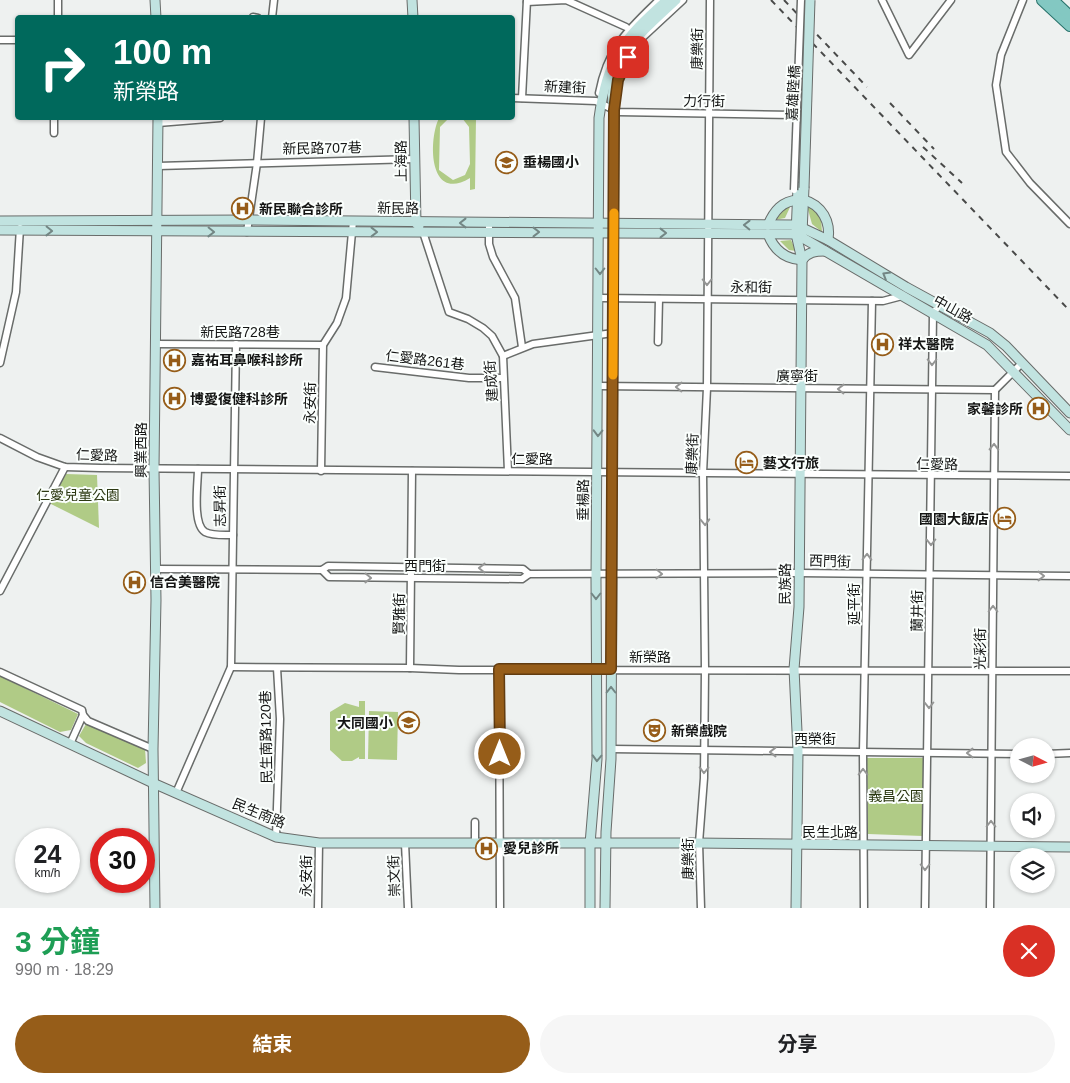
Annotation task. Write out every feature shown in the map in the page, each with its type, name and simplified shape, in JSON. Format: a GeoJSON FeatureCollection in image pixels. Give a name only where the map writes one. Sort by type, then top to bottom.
{"type":"FeatureCollection","features":[{"type":"Feature","properties":{"kind":"main road"},"geometry":{"type":"LineString","coordinates":[[1042,0],[1070,26]]}},
{"type":"Feature","properties":{"kind":"main road"},"geometry":{"type":"LineString","coordinates":[[1053,0],[1070,16]]}},
{"type":"Feature","properties":{"kind":"street"},"geometry":{"type":"LineString","coordinates":[[58,0],[58,15]]}},
{"type":"Feature","properties":{"kind":"street"},"geometry":{"type":"LineString","coordinates":[[156,0],[156,15]]}},
{"type":"Feature","properties":{"kind":"street"},"geometry":{"type":"LineString","coordinates":[[272,15],[274,0]]}},
{"type":"Feature","properties":{"kind":"street"},"geometry":{"type":"LineString","coordinates":[[412,0],[413,15]]}},
{"type":"Feature","properties":{"kind":"street"},"geometry":{"type":"LineString","coordinates":[[522,98],[527,1],[567,0],[626,28]]}},
{"type":"Feature","properties":{"kind":"street"},"geometry":{"type":"LineString","coordinates":[[607,94],[607,61],[626,33],[659,0]]}},
{"type":"Feature","properties":{"kind":"street"},"geometry":{"type":"LineString","coordinates":[[607,94],[612,62],[620,48],[667,0]]}},
{"type":"Feature","properties":{"kind":"street"},"geometry":{"type":"LineString","coordinates":[[607,94],[620,61],[627,50],[676,0]]}},
{"type":"Feature","properties":{"kind":"street"},"geometry":{"type":"LineString","coordinates":[[607,94],[632,49],[683,0]]}},
{"type":"Feature","properties":{"kind":"street","name":"康樂街"},"geometry":{"type":"LineString","coordinates":[[701,908],[700,843],[705,669],[703,473],[707,388],[710,0]]}},
{"type":"Feature","properties":{"kind":"street","name":"嘉雄陸橋"},"geometry":{"type":"LineString","coordinates":[[801,189],[803,0]]}},
{"type":"Feature","properties":{"kind":"street","name":"嘉雄陸橋"},"geometry":{"type":"LineString","coordinates":[[801,189],[812,0]]}},
{"type":"Feature","properties":{"kind":"street"},"geometry":{"type":"LineString","coordinates":[[882,0],[909,55],[951,0]]}},
{"type":"Feature","properties":{"kind":"street"},"geometry":{"type":"LineString","coordinates":[[1023,0],[1001,55],[996,85],[1006,152],[1030,183],[1070,224]]}},
{"type":"Feature","properties":{"kind":"street"},"geometry":{"type":"LineString","coordinates":[[0,40],[15,40]]}},
{"type":"Feature","properties":{"kind":"street","name":"垂楊路"},"geometry":{"type":"LineString","coordinates":[[590,908],[590,844],[597,759],[596,574],[601,104],[607,94]]}},
{"type":"Feature","properties":{"kind":"street","name":"垂楊路"},"geometry":{"type":"LineString","coordinates":[[605,908],[605,844],[611,749],[610,573],[613,472],[614,298],[614,110],[607,94]]}},
{"type":"Feature","properties":{"kind":"street","name":"新建街"},"geometry":{"type":"LineString","coordinates":[[515,98],[596,102],[614,110]]}},
{"type":"Feature","properties":{"kind":"street","name":"力行街"},"geometry":{"type":"LineString","coordinates":[[614,110],[618,112],[794,115]]}},
{"type":"Feature","properties":{"kind":"street"},"geometry":{"type":"LineString","coordinates":[[54,120],[54,133]]}},
{"type":"Feature","properties":{"kind":"street","name":"興業西路"},"geometry":{"type":"LineString","coordinates":[[155,908],[153,750],[156,569],[154,469],[158,120]]}},
{"type":"Feature","properties":{"kind":"street"},"geometry":{"type":"LineString","coordinates":[[247,232],[261,120]]}},
{"type":"Feature","properties":{"kind":"street","name":"上海路"},"geometry":{"type":"LineString","coordinates":[[414,120],[416,223]]}},
{"type":"Feature","properties":{"kind":"street","name":"新民路707巷"},"geometry":{"type":"LineString","coordinates":[[158,166],[415,159]]}},
{"type":"Feature","properties":{"kind":"street","name":"民族路"},"geometry":{"type":"LineString","coordinates":[[796,908],[798,752],[794,670],[800,573],[802,260],[799,231],[801,189]]}},
{"type":"Feature","properties":{"kind":"street"},"geometry":{"type":"LineString","coordinates":[[826,251],[812,252],[802,260],[791,259],[782,254],[773,245],[768,229],[779,207],[790,200],[801,200],[814,204],[822,212],[829,228],[828,240]]}},
{"type":"Feature","properties":{"kind":"street","name":"新民路"},"geometry":{"type":"LineString","coordinates":[[0,230],[20,226],[248,220],[416,223],[599,233],[708,229],[799,231]]}},
{"type":"Feature","properties":{"kind":"street","name":"新民路"},"geometry":{"type":"LineString","coordinates":[[0,221],[20,226],[157,231],[423,232],[600,222],[708,229]]}},
{"type":"Feature","properties":{"kind":"street","name":"永安街"},"geometry":{"type":"LineString","coordinates":[[321,471],[324,345],[337,323],[346,298],[353,221]]}},
{"type":"Feature","properties":{"kind":"street"},"geometry":{"type":"LineString","coordinates":[[416,223],[423,232]]}},
{"type":"Feature","properties":{"kind":"street"},"geometry":{"type":"LineString","coordinates":[[0,363],[16,292],[20,226]]}},
{"type":"Feature","properties":{"kind":"street"},"geometry":{"type":"LineString","coordinates":[[489,227],[489,244],[493,257],[515,298],[522,347]]}},
{"type":"Feature","properties":{"kind":"street","name":"中山路"},"geometry":{"type":"LineString","coordinates":[[799,231],[828,240],[998,339],[1070,413]]}},
{"type":"Feature","properties":{"kind":"street","name":"中山路"},"geometry":{"type":"LineString","coordinates":[[799,231],[826,251],[987,345],[1070,430]]}},
{"type":"Feature","properties":{"kind":"street","name":"建成街"},"geometry":{"type":"LineString","coordinates":[[423,232],[449,312],[468,319],[492,336],[503,356],[508,471]]}},
{"type":"Feature","properties":{"kind":"street"},"geometry":{"type":"LineString","coordinates":[[902,296],[909,288]]}},
{"type":"Feature","properties":{"kind":"street","name":"永和街"},"geometry":{"type":"LineString","coordinates":[[600,298],[884,301],[902,296]]}},
{"type":"Feature","properties":{"kind":"street"},"geometry":{"type":"LineString","coordinates":[[658,342],[659,299]]}},
{"type":"Feature","properties":{"kind":"street","name":"延平街"},"geometry":{"type":"LineString","coordinates":[[864,908],[863,752],[872,301]]}},
{"type":"Feature","properties":{"kind":"street"},"geometry":{"type":"LineString","coordinates":[[933,314],[939,305]]}},
{"type":"Feature","properties":{"kind":"street","name":"蘭井街"},"geometry":{"type":"LineString","coordinates":[[925,908],[931,575],[933,314]]}},
{"type":"Feature","properties":{"kind":"street"},"geometry":{"type":"LineString","coordinates":[[503,356],[522,347],[613,333]]}},
{"type":"Feature","properties":{"kind":"street","name":"新民路728巷"},"geometry":{"type":"LineString","coordinates":[[155,344],[324,345]]}},
{"type":"Feature","properties":{"kind":"street","name":"志昇街"},"geometry":{"type":"LineString","coordinates":[[231,667],[232,470],[236,344]]}},
{"type":"Feature","properties":{"kind":"street"},"geometry":{"type":"LineString","coordinates":[[995,390],[1021,364]]}},
{"type":"Feature","properties":{"kind":"street","name":"仁愛路261巷"},"geometry":{"type":"LineString","coordinates":[[374,367],[469,378],[503,378]]}},
{"type":"Feature","properties":{"kind":"street","name":"廣寧街"},"geometry":{"type":"LineString","coordinates":[[598,386],[995,390]]}},
{"type":"Feature","properties":{"kind":"street","name":"光彩街"},"geometry":{"type":"LineString","coordinates":[[990,908],[995,390]]}},
{"type":"Feature","properties":{"kind":"street","name":"仁愛路"},"geometry":{"type":"LineString","coordinates":[[0,438],[37,457],[65,467],[321,471],[1070,476]]}},
{"type":"Feature","properties":{"kind":"street"},"geometry":{"type":"LineString","coordinates":[[0,591],[65,467]]}},
{"type":"Feature","properties":{"kind":"street"},"geometry":{"type":"LineString","coordinates":[[198,469],[197,513],[200,526],[205,532],[233,535]]}},
{"type":"Feature","properties":{"kind":"street","name":"賢雅街"},"geometry":{"type":"LineString","coordinates":[[410,668],[412,471]]}},
{"type":"Feature","properties":{"kind":"street","name":"西門街"},"geometry":{"type":"LineString","coordinates":[[156,569],[322,570],[328,566],[412,567],[523,569],[529,574]]}},
{"type":"Feature","properties":{"kind":"street","name":"西門街"},"geometry":{"type":"LineString","coordinates":[[322,570],[329,578],[522,579],[529,574],[610,573],[1070,576]]}},
{"type":"Feature","properties":{"kind":"street"},"geometry":{"type":"LineString","coordinates":[[176,793],[231,667]]}},
{"type":"Feature","properties":{"kind":"street","name":"新榮路"},"geometry":{"type":"LineString","coordinates":[[231,667],[458,670],[866,669],[1070,671]]}},
{"type":"Feature","properties":{"kind":"street","name":"民生南路120巷"},"geometry":{"type":"LineString","coordinates":[[276,668],[280,719],[276,837]]}},
{"type":"Feature","properties":{"kind":"street"},"geometry":{"type":"LineString","coordinates":[[499,669],[500,908]]}},
{"type":"Feature","properties":{"kind":"street"},"geometry":{"type":"LineString","coordinates":[[0,672],[82,710],[83,715],[88,721],[153,750]]}},
{"type":"Feature","properties":{"kind":"street","name":"民生南路"},"geometry":{"type":"LineString","coordinates":[[0,711],[154,783],[276,837],[319,844],[500,842],[590,844]]}},
{"type":"Feature","properties":{"kind":"street"},"geometry":{"type":"LineString","coordinates":[[70,744],[83,715]]}},
{"type":"Feature","properties":{"kind":"street","name":"西榮街"},"geometry":{"type":"LineString","coordinates":[[611,749],[1010,754]]}},
{"type":"Feature","properties":{"kind":"street"},"geometry":{"type":"LineString","coordinates":[[1055,754],[1070,753]]}},
{"type":"Feature","properties":{"kind":"street"},"geometry":{"type":"LineString","coordinates":[[475,822],[475,843]]}},
{"type":"Feature","properties":{"kind":"street","name":"崇文街"},"geometry":{"type":"LineString","coordinates":[[405,843],[408,908]]}},
{"type":"Feature","properties":{"kind":"street","name":"民生北路"},"geometry":{"type":"LineString","coordinates":[[590,844],[700,843],[1070,847]]}},
{"type":"Feature","properties":{"kind":"street","name":"永安街"},"geometry":{"type":"LineString","coordinates":[[318,908],[319,844]]}},
{"type":"Feature","properties":{"kind":"green space"},"geometry":{"type":"Polygon","coordinates":[[[438,120],[447,120],[440,127],[439,170],[453,180],[465,175],[470,164],[469,127],[464,120],[476,120],[475,189],[470,190],[470,178],[456,184],[446,182],[439,176],[433,154],[435,128],[438,120]]]}},
{"type":"Feature","properties":{"kind":"green space"},"geometry":{"type":"Polygon","coordinates":[[[791,205],[785,218],[774,220],[784,209],[791,205]]]}},
{"type":"Feature","properties":{"kind":"green space"},"geometry":{"type":"Polygon","coordinates":[[[807,206],[815,209],[821,218],[822,232],[812,224],[807,206]]]}},
{"type":"Feature","properties":{"kind":"green space"},"geometry":{"type":"Polygon","coordinates":[[[791,240],[796,251],[789,250],[780,241],[791,240]]]}},
{"type":"Feature","properties":{"kind":"green space","name":"仁愛兒童公園"},"geometry":{"type":"Polygon","coordinates":[[[66,474],[97,475],[99,528],[49,503],[66,474]]]}},
{"type":"Feature","properties":{"kind":"green space"},"geometry":{"type":"Polygon","coordinates":[[[0,676],[78,714],[71,730],[60,732],[0,702],[0,676]]]}},
{"type":"Feature","properties":{"kind":"green space"},"geometry":{"type":"Polygon","coordinates":[[[359,701],[365,701],[365,759],[359,759],[359,757],[352,761],[342,761],[330,750],[330,712],[345,703],[359,707],[359,701]]]}},
{"type":"Feature","properties":{"kind":"green space"},"geometry":{"type":"Polygon","coordinates":[[[369,711],[398,712],[397,760],[368,759],[369,711]]]}},
{"type":"Feature","properties":{"kind":"green space"},"geometry":{"type":"Polygon","coordinates":[[[86,724],[145,749],[146,763],[138,768],[86,743],[79,736],[86,724]]]}},
{"type":"Feature","properties":{"kind":"green space","name":"義昌公園"},"geometry":{"type":"Polygon","coordinates":[[[867,758],[925,758],[923,836],[868,834],[867,758]]]}},
{"type":"Feature","properties":{"kind":"railway"},"geometry":{"type":"LineString","coordinates":[[771,0],[1070,311]]}},
{"type":"Feature","properties":{"kind":"railway"},"geometry":{"type":"LineString","coordinates":[[784,0],[867,87]]}},
{"type":"Feature","properties":{"kind":"railway"},"geometry":{"type":"LineString","coordinates":[[890,103],[934,149]]}},
{"type":"Feature","properties":{"kind":"railway"},"geometry":{"type":"LineString","coordinates":[[923,147],[962,183]]}},
{"type":"Feature","properties":{"kind":"slow traffic"},"geometry":{"type":"LineString","coordinates":[[613,375],[614,213]]}},
{"type":"Feature","properties":{"kind":"place","name":"垂楊國小"},"geometry":{"type":"Point","coordinates":[507,162]}},
{"type":"Feature","properties":{"kind":"place","name":"新民聯合診所"},"geometry":{"type":"Point","coordinates":[243,209]}},
{"type":"Feature","properties":{"kind":"place","name":"祥太醫院"},"geometry":{"type":"Point","coordinates":[882,344]}},
{"type":"Feature","properties":{"kind":"place","name":"嘉祐耳鼻喉科診所"},"geometry":{"type":"Point","coordinates":[175,360]}},
{"type":"Feature","properties":{"kind":"place","name":"博愛復健科診所"},"geometry":{"type":"Point","coordinates":[174,399]}},
{"type":"Feature","properties":{"kind":"place","name":"家馨診所"},"geometry":{"type":"Point","coordinates":[1039,409]}},
{"type":"Feature","properties":{"kind":"place","name":"藝文行旅"},"geometry":{"type":"Point","coordinates":[747,463]}},
{"type":"Feature","properties":{"kind":"place","name":"國園大飯店"},"geometry":{"type":"Point","coordinates":[1005,519]}},
{"type":"Feature","properties":{"kind":"place","name":"信合美醫院"},"geometry":{"type":"Point","coordinates":[134,582]}},
{"type":"Feature","properties":{"kind":"place","name":"大同國小"},"geometry":{"type":"Point","coordinates":[409,723]}},
{"type":"Feature","properties":{"kind":"place","name":"新榮戲院"},"geometry":{"type":"Point","coordinates":[655,731]}},
{"type":"Feature","properties":{"kind":"place","name":"愛兒診所"},"geometry":{"type":"Point","coordinates":[487,848]}},
{"type":"Feature","properties":{"kind":"route"},"geometry":{"type":"LineString","coordinates":[[500,754],[499,669],[611,669],[610,564],[613,472],[614,110],[618,80],[628,57]]}}]}
